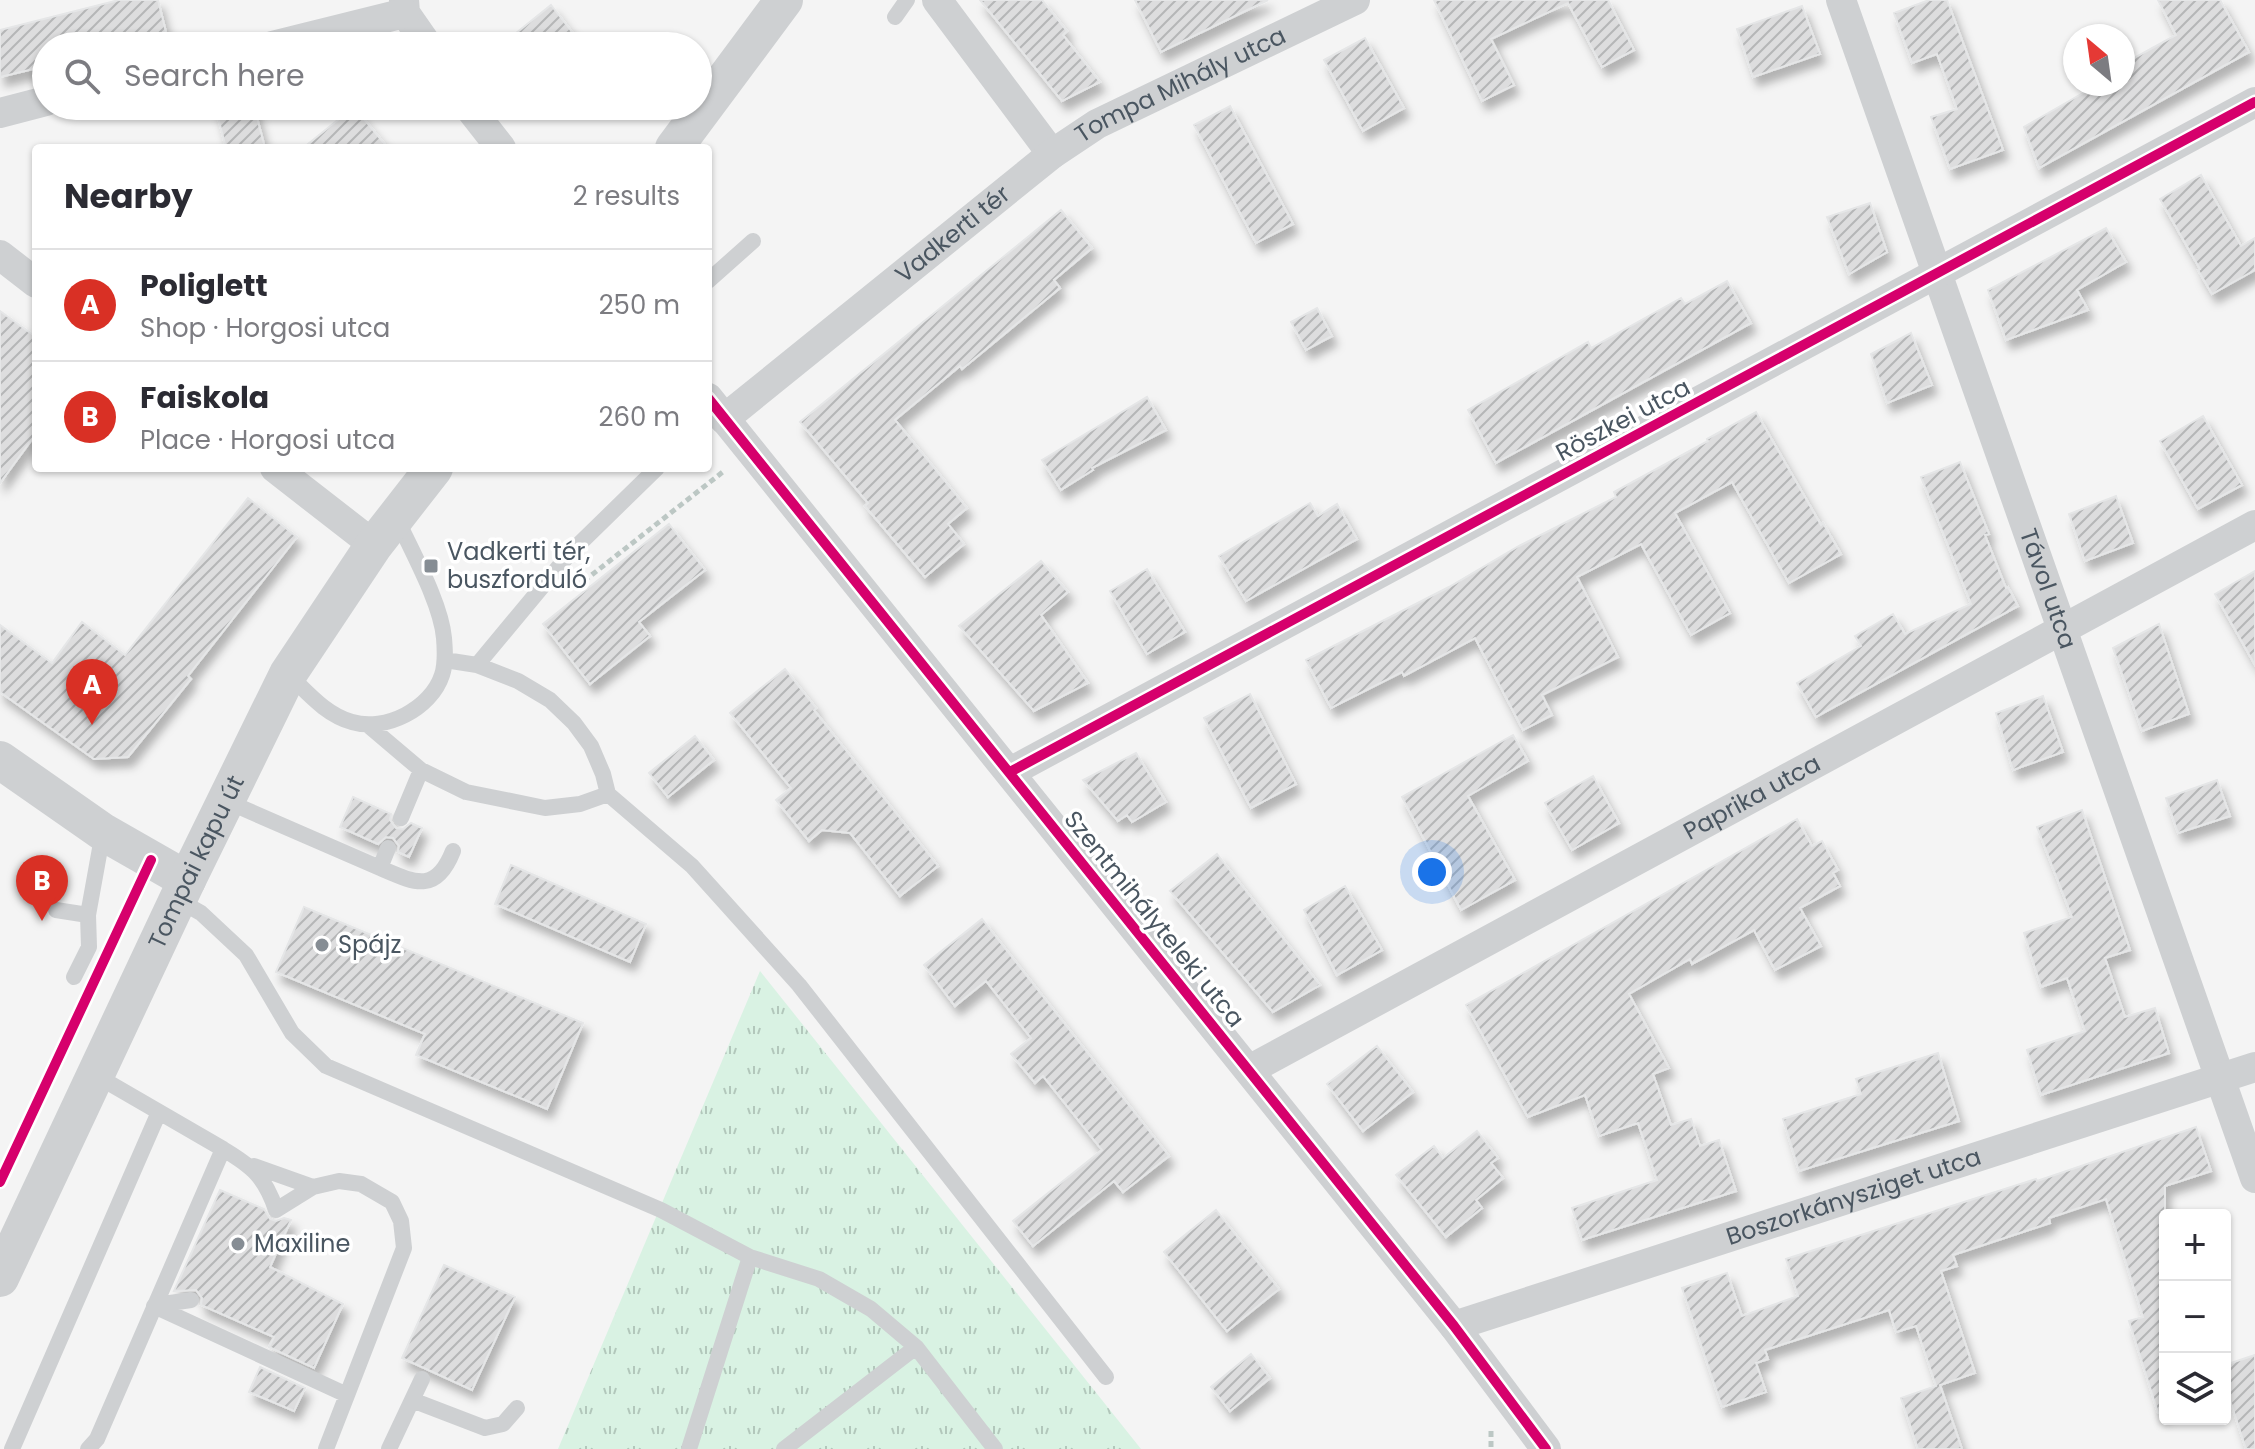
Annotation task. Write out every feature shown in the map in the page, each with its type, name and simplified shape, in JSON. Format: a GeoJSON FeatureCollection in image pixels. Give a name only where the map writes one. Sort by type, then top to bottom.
{"type":"FeatureCollection","features":[{"type":"Feature","properties":{"kind":"street"},"geometry":{"type":"LineString","coordinates":[[712,97],[784,0]]}},
{"type":"Feature","properties":{"kind":"street"},"geometry":{"type":"LineString","coordinates":[[937,0],[1052,154]]}},
{"type":"Feature","properties":{"kind":"street","name":"Tompa Mihály utca"},"geometry":{"type":"LineString","coordinates":[[1052,154],[1097,124],[1355,0]]}},
{"type":"Feature","properties":{"kind":"street","name":"Távol utca"},"geometry":{"type":"LineString","coordinates":[[1841,0],[2255,1178]]}},
{"type":"Feature","properties":{"kind":"street"},"geometry":{"type":"LineString","coordinates":[[320,32],[405,7],[420,32]]}},
{"type":"Feature","properties":{"kind":"street","name":"Röszkei utca"},"geometry":{"type":"LineString","coordinates":[[1010,772],[2255,102]]}},
{"type":"Feature","properties":{"kind":"street"},"geometry":{"type":"LineString","coordinates":[[0,113],[32,105]]}},
{"type":"Feature","properties":{"kind":"street"},"geometry":{"type":"LineString","coordinates":[[479,120],[498,144]]}},
{"type":"Feature","properties":{"kind":"street"},"geometry":{"type":"LineString","coordinates":[[677,144],[695,120]]}},
{"type":"Feature","properties":{"kind":"street","name":"Vadkerti tér"},"geometry":{"type":"LineString","coordinates":[[714,411],[1052,154]]}},
{"type":"Feature","properties":{"kind":"street"},"geometry":{"type":"LineString","coordinates":[[0,255],[32,280]]}},
{"type":"Feature","properties":{"kind":"street","name":"Szentmihályteleki utca"},"geometry":{"type":"LineString","coordinates":[[714,411],[750,451],[1249,1070],[1454,1326],[1546,1449]]}},
{"type":"Feature","properties":{"kind":"street"},"geometry":{"type":"LineString","coordinates":[[282,472],[386,531]]}},
{"type":"Feature","properties":{"kind":"street","name":"Tompai kapu út"},"geometry":{"type":"LineString","coordinates":[[0,1278],[288,674],[386,531],[431,472]]}},
{"type":"Feature","properties":{"kind":"street","name":"Paprika utca"},"geometry":{"type":"LineString","coordinates":[[1249,1070],[2255,525]]}},
{"type":"Feature","properties":{"kind":"street"},"geometry":{"type":"LineString","coordinates":[[0,760],[183,890]]}},
{"type":"Feature","properties":{"kind":"street","name":"Boszorkánysziget utca"},"geometry":{"type":"LineString","coordinates":[[1454,1326],[2255,1067]]}},
{"type":"Feature","properties":{"kind":"lane"},"geometry":{"type":"LineString","coordinates":[[895,17],[907,0]]}},
{"type":"Feature","properties":{"kind":"lane"},"geometry":{"type":"LineString","coordinates":[[712,277],[753,241]]}},
{"type":"Feature","properties":{"kind":"lane"},"geometry":{"type":"LineString","coordinates":[[477,665],[571,552],[653,472]]}},
{"type":"Feature","properties":{"kind":"lane"},"geometry":{"type":"LineString","coordinates":[[288,674],[327,711],[369,726],[388,723],[422,703],[436,688],[445,660],[440,616],[386,531]]}},
{"type":"Feature","properties":{"kind":"lane"},"geometry":{"type":"LineString","coordinates":[[445,660],[477,665],[518,681],[574,723],[591,746],[608,794],[692,866],[799,985],[1106,1377]]}},
{"type":"Feature","properties":{"kind":"lane"},"geometry":{"type":"LineString","coordinates":[[369,726],[421,770],[466,792],[545,808],[580,804],[608,794]]}},
{"type":"Feature","properties":{"kind":"lane"},"geometry":{"type":"LineString","coordinates":[[401,818],[421,770]]}},
{"type":"Feature","properties":{"kind":"lane"},"geometry":{"type":"LineString","coordinates":[[226,801],[414,882],[430,881],[446,868],[453,851]]}},
{"type":"Feature","properties":{"kind":"lane"},"geometry":{"type":"LineString","coordinates":[[74,977],[89,947],[88,915],[103,832]]}},
{"type":"Feature","properties":{"kind":"lane"},"geometry":{"type":"LineString","coordinates":[[380,868],[388,848]]}},
{"type":"Feature","properties":{"kind":"lane"},"geometry":{"type":"LineString","coordinates":[[183,890],[201,913],[246,955],[292,1033],[326,1066],[661,1210],[750,1257],[819,1279],[871,1309],[916,1347],[995,1449]]}},
{"type":"Feature","properties":{"kind":"lane"},"geometry":{"type":"LineString","coordinates":[[56,910],[88,915]]}},
{"type":"Feature","properties":{"kind":"lane"},"geometry":{"type":"LineString","coordinates":[[97,1076],[246,1163],[263,1178],[276,1210],[313,1187],[339,1181],[361,1184],[392,1202],[401,1221],[404,1248],[326,1449]]}},
{"type":"Feature","properties":{"kind":"lane"},"geometry":{"type":"LineString","coordinates":[[12,1449],[159,1112]]}},
{"type":"Feature","properties":{"kind":"lane"},"geometry":{"type":"LineString","coordinates":[[88,1449],[97,1439],[223,1149]]}},
{"type":"Feature","properties":{"kind":"lane"},"geometry":{"type":"LineString","coordinates":[[246,1163],[313,1187]]}},
{"type":"Feature","properties":{"kind":"lane"},"geometry":{"type":"LineString","coordinates":[[689,1449],[750,1257]]}},
{"type":"Feature","properties":{"kind":"lane"},"geometry":{"type":"LineString","coordinates":[[154,1306],[191,1300]]}},
{"type":"Feature","properties":{"kind":"lane"},"geometry":{"type":"LineString","coordinates":[[154,1306],[347,1395]]}},
{"type":"Feature","properties":{"kind":"lane"},"geometry":{"type":"LineString","coordinates":[[784,1449],[916,1347]]}},
{"type":"Feature","properties":{"kind":"lane"},"geometry":{"type":"LineString","coordinates":[[389,1449],[422,1379]]}},
{"type":"Feature","properties":{"kind":"lane"},"geometry":{"type":"LineString","coordinates":[[412,1400],[485,1428],[503,1424],[517,1408]]}},
{"type":"Feature","properties":{"kind":"path"},"geometry":{"type":"LineString","coordinates":[[576,587],[750,451]]}},
{"type":"Feature","properties":{"kind":"green space"},"geometry":{"type":"Polygon","coordinates":[[[760,971],[1141,1449],[558,1449],[760,971]]]}},
{"type":"Feature","properties":{"kind":"building"},"geometry":{"type":"Polygon","coordinates":[[[119,0],[158,0],[166,32],[32,32],[32,69],[0,77],[0,30],[119,0]]]}},
{"type":"Feature","properties":{"kind":"building"},"geometry":{"type":"Polygon","coordinates":[[[980,0],[1042,0],[1067,31],[1063,35],[1100,82],[1062,101],[980,0]]]}},
{"type":"Feature","properties":{"kind":"building"},"geometry":{"type":"Polygon","coordinates":[[[1135,0],[1268,0],[1161,52],[1135,0]]]}},
{"type":"Feature","properties":{"kind":"building"},"geometry":{"type":"Polygon","coordinates":[[[1434,0],[1608,0],[1634,50],[1602,67],[1568,3],[1491,39],[1514,85],[1482,101],[1434,0]]]}},
{"type":"Feature","properties":{"kind":"building"},"geometry":{"type":"Polygon","coordinates":[[[1929,0],[1947,0],[2003,150],[1950,169],[1931,117],[1957,109],[1937,54],[1912,63],[1894,13],[1929,0]]]}},
{"type":"Feature","properties":{"kind":"building"},"geometry":{"type":"Polygon","coordinates":[[[2158,0],[2220,0],[2249,52],[2039,168],[2024,127],[2078,96],[2135,96],[2135,57],[2176,35],[2158,0]]]}},
{"type":"Feature","properties":{"kind":"building"},"geometry":{"type":"Polygon","coordinates":[[[551,5],[572,32],[517,32],[551,5]]]}},
{"type":"Feature","properties":{"kind":"building"},"geometry":{"type":"Polygon","coordinates":[[[1802,6],[1820,54],[1753,77],[1737,29],[1802,6]]]}},
{"type":"Feature","properties":{"kind":"building"},"geometry":{"type":"Polygon","coordinates":[[[1365,38],[1404,108],[1363,131],[1324,60],[1365,38]]]}},
{"type":"Feature","properties":{"kind":"building"},"geometry":{"type":"Polygon","coordinates":[[[1230,106],[1293,224],[1256,243],[1194,125],[1230,106]]]}},
{"type":"Feature","properties":{"kind":"building"},"geometry":{"type":"Polygon","coordinates":[[[219,120],[258,120],[264,144],[225,144],[219,120]]]}},
{"type":"Feature","properties":{"kind":"building"},"geometry":{"type":"Polygon","coordinates":[[[338,120],[365,120],[385,144],[308,144],[338,120]]]}},
{"type":"Feature","properties":{"kind":"building"},"geometry":{"type":"Polygon","coordinates":[[[2201,175],[2241,246],[2255,238],[2255,270],[2212,294],[2160,199],[2201,175]]]}},
{"type":"Feature","properties":{"kind":"building"},"geometry":{"type":"Polygon","coordinates":[[[1870,203],[1887,252],[1849,274],[1827,217],[1870,203]]]}},
{"type":"Feature","properties":{"kind":"building"},"geometry":{"type":"Polygon","coordinates":[[[1061,210],[1092,248],[1054,280],[1060,288],[895,420],[967,508],[948,524],[964,544],[925,577],[800,422],[1061,210]]]}},
{"type":"Feature","properties":{"kind":"building"},"geometry":{"type":"Polygon","coordinates":[[[2106,228],[2126,262],[2077,290],[2088,310],[2006,340],[1988,290],[2106,228]]]}},
{"type":"Feature","properties":{"kind":"building"},"geometry":{"type":"Polygon","coordinates":[[[1727,281],[1751,323],[1496,463],[1468,410],[1588,342],[1591,348],[1681,298],[1685,304],[1727,281]]]}},
{"type":"Feature","properties":{"kind":"building"},"geometry":{"type":"Polygon","coordinates":[[[1317,308],[1332,336],[1306,350],[1291,322],[1317,308]]]}},
{"type":"Feature","properties":{"kind":"building"},"geometry":{"type":"Polygon","coordinates":[[[0,311],[32,334],[32,439],[0,483],[0,311]]]}},
{"type":"Feature","properties":{"kind":"building"},"geometry":{"type":"Polygon","coordinates":[[[1911,333],[1932,385],[1887,403],[1871,354],[1911,333]]]}},
{"type":"Feature","properties":{"kind":"building"},"geometry":{"type":"Polygon","coordinates":[[[1147,397],[1166,430],[1092,468],[1061,490],[1042,460],[1147,397]]]}},
{"type":"Feature","properties":{"kind":"building"},"geometry":{"type":"Polygon","coordinates":[[[1756,412],[1841,554],[1789,583],[1732,482],[1675,513],[1730,613],[1691,635],[1641,544],[1577,577],[1618,657],[1542,695],[1552,715],[1523,730],[1475,638],[1404,676],[1402,672],[1331,708],[1306,660],[1616,497],[1614,492],[1756,412]]]}},
{"type":"Feature","properties":{"kind":"building"},"geometry":{"type":"Polygon","coordinates":[[[2203,416],[2242,485],[2198,509],[2160,441],[2203,416]]]}},
{"type":"Feature","properties":{"kind":"building"},"geometry":{"type":"Polygon","coordinates":[[[1960,462],[1989,534],[1985,535],[2006,588],[2018,606],[1816,717],[1797,683],[1861,646],[1855,636],[1893,614],[1905,634],[1971,604],[1921,477],[1960,462]]]}},
{"type":"Feature","properties":{"kind":"building"},"geometry":{"type":"Polygon","coordinates":[[[2116,496],[2133,543],[2085,561],[2069,514],[2116,496]]]}},
{"type":"Feature","properties":{"kind":"building"},"geometry":{"type":"Polygon","coordinates":[[[248,498],[297,537],[188,676],[191,679],[128,757],[94,759],[0,692],[0,625],[52,663],[82,622],[125,655],[248,498]]]}},
{"type":"Feature","properties":{"kind":"building"},"geometry":{"type":"Polygon","coordinates":[[[1310,503],[1318,516],[1337,504],[1357,539],[1246,601],[1219,556],[1310,503]]]}},
{"type":"Feature","properties":{"kind":"building"},"geometry":{"type":"Polygon","coordinates":[[[669,524],[705,570],[639,622],[650,636],[590,684],[543,624],[669,524]]]}},
{"type":"Feature","properties":{"kind":"building"},"geometry":{"type":"Polygon","coordinates":[[[1041,561],[1068,592],[1041,615],[1088,683],[1034,711],[959,626],[1041,561]]]}},
{"type":"Feature","properties":{"kind":"building"},"geometry":{"type":"Polygon","coordinates":[[[1147,569],[1185,632],[1147,654],[1110,591],[1147,569]]]}},
{"type":"Feature","properties":{"kind":"building"},"geometry":{"type":"Polygon","coordinates":[[[2255,571],[2255,665],[2215,594],[2255,571]]]}},
{"type":"Feature","properties":{"kind":"building"},"geometry":{"type":"Polygon","coordinates":[[[2159,624],[2189,714],[2142,731],[2113,648],[2159,624]]]}},
{"type":"Feature","properties":{"kind":"building"},"geometry":{"type":"Polygon","coordinates":[[[785,669],[938,866],[900,896],[850,833],[822,830],[809,841],[776,800],[791,788],[730,713],[785,669]]]}},
{"type":"Feature","properties":{"kind":"building"},"geometry":{"type":"Polygon","coordinates":[[[1250,694],[1296,784],[1251,808],[1204,718],[1250,694]]]}},
{"type":"Feature","properties":{"kind":"building"},"geometry":{"type":"Polygon","coordinates":[[[2043,696],[2063,752],[2013,770],[1996,713],[2043,696]]]}},
{"type":"Feature","properties":{"kind":"building"},"geometry":{"type":"Polygon","coordinates":[[[1513,735],[1528,761],[1468,796],[1515,880],[1461,910],[1402,797],[1513,735]]]}},
{"type":"Feature","properties":{"kind":"building"},"geometry":{"type":"Polygon","coordinates":[[[695,736],[714,760],[668,797],[649,773],[695,736]]]}},
{"type":"Feature","properties":{"kind":"building"},"geometry":{"type":"Polygon","coordinates":[[[1136,753],[1166,802],[1132,822],[1127,815],[1118,821],[1083,780],[1136,753]]]}},
{"type":"Feature","properties":{"kind":"building"},"geometry":{"type":"Polygon","coordinates":[[[1593,776],[1619,823],[1572,850],[1545,803],[1593,776]]]}},
{"type":"Feature","properties":{"kind":"building"},"geometry":{"type":"Polygon","coordinates":[[[2217,780],[2230,816],[2178,833],[2166,798],[2217,780]]]}},
{"type":"Feature","properties":{"kind":"building"},"geometry":{"type":"Polygon","coordinates":[[[353,797],[391,814],[390,820],[396,828],[403,829],[411,823],[422,828],[409,857],[398,852],[399,846],[393,838],[386,837],[378,844],[340,827],[353,797]]]}},
{"type":"Feature","properties":{"kind":"building"},"geometry":{"type":"Polygon","coordinates":[[[2082,810],[2130,950],[2105,958],[2125,1017],[2155,1008],[2169,1053],[2041,1095],[2027,1050],[2085,1031],[2067,978],[2041,987],[2024,933],[2072,917],[2037,827],[2082,810]]]}},
{"type":"Feature","properties":{"kind":"building"},"geometry":{"type":"Polygon","coordinates":[[[1797,819],[1812,846],[1822,841],[1838,870],[1833,873],[1840,886],[1800,908],[1821,946],[1775,970],[1754,930],[1692,964],[1690,959],[1629,994],[1669,1068],[1653,1074],[1671,1125],[1691,1119],[1700,1146],[1719,1140],[1736,1191],[1582,1240],[1572,1208],[1657,1180],[1638,1123],[1599,1136],[1585,1095],[1528,1117],[1466,1005],[1797,819]]]}},
{"type":"Feature","properties":{"kind":"building"},"geometry":{"type":"Polygon","coordinates":[[[1217,854],[1320,985],[1273,1012],[1170,891],[1217,854]]]}},
{"type":"Feature","properties":{"kind":"building"},"geometry":{"type":"Polygon","coordinates":[[[511,865],[646,924],[630,962],[495,904],[511,865]]]}},
{"type":"Feature","properties":{"kind":"building"},"geometry":{"type":"Polygon","coordinates":[[[1345,886],[1382,950],[1337,975],[1304,910],[1345,886]]]}},
{"type":"Feature","properties":{"kind":"building"},"geometry":{"type":"Polygon","coordinates":[[[304,907],[583,1023],[547,1109],[416,1055],[425,1034],[276,972],[304,907]]]}},
{"type":"Feature","properties":{"kind":"building"},"geometry":{"type":"Polygon","coordinates":[[[982,919],[1169,1156],[1123,1192],[1114,1181],[1033,1246],[1013,1221],[1102,1150],[1043,1076],[1035,1083],[1011,1054],[1031,1038],[986,981],[955,1006],[924,965],[982,919]]]}},
{"type":"Feature","properties":{"kind":"building"},"geometry":{"type":"Polygon","coordinates":[[[1377,1046],[1413,1092],[1363,1131],[1327,1084],[1377,1046]]]}},
{"type":"Feature","properties":{"kind":"building"},"geometry":{"type":"Polygon","coordinates":[[[1938,1053],[1959,1121],[1799,1171],[1783,1119],[1861,1094],[1856,1079],[1938,1053]]]}},
{"type":"Feature","properties":{"kind":"building"},"geometry":{"type":"Polygon","coordinates":[[[2196,1127],[2211,1171],[2165,1186],[2165,1209],[2159,1209],[2159,1413],[2129,1321],[2143,1317],[2106,1199],[2049,1218],[2050,1223],[1953,1255],[1957,1266],[1941,1271],[1975,1373],[1940,1385],[1962,1449],[1918,1449],[1901,1398],[1936,1386],[1916,1326],[1896,1332],[1889,1310],[1765,1350],[1768,1359],[1756,1363],[1766,1392],[1722,1407],[1682,1288],[1727,1273],[1742,1316],[1798,1296],[1786,1259],[2037,1181],[2196,1127]]]}},
{"type":"Feature","properties":{"kind":"building"},"geometry":{"type":"Polygon","coordinates":[[[1477,1131],[1498,1158],[1491,1163],[1503,1178],[1476,1200],[1482,1208],[1446,1237],[1396,1175],[1434,1146],[1443,1158],[1477,1131]]]}},
{"type":"Feature","properties":{"kind":"building","name":"Maxiline"},"geometry":{"type":"Polygon","coordinates":[[[220,1190],[264,1209],[270,1219],[291,1220],[270,1267],[343,1304],[314,1368],[269,1347],[274,1337],[201,1305],[202,1298],[196,1290],[174,1291],[220,1190]]]}},
{"type":"Feature","properties":{"kind":"building"},"geometry":{"type":"Polygon","coordinates":[[[1216,1210],[1279,1289],[1227,1331],[1164,1252],[1216,1210]]]}},
{"type":"Feature","properties":{"kind":"building"},"geometry":{"type":"Polygon","coordinates":[[[444,1265],[515,1297],[472,1390],[402,1358],[444,1265]]]}},
{"type":"Feature","properties":{"kind":"building"},"geometry":{"type":"Polygon","coordinates":[[[1251,1354],[1270,1378],[1230,1411],[1211,1387],[1251,1354]]]}},
{"type":"Feature","properties":{"kind":"building"},"geometry":{"type":"Polygon","coordinates":[[[2255,1355],[2255,1449],[2246,1449],[2231,1403],[2231,1363],[2255,1355]]]}},
{"type":"Feature","properties":{"kind":"building"},"geometry":{"type":"Polygon","coordinates":[[[260,1367],[305,1388],[294,1411],[249,1392],[260,1367]]]}},
{"type":"Feature","properties":{"kind":"cycle path"},"geometry":{"type":"LineString","coordinates":[[1010,772],[2255,102]]}},
{"type":"Feature","properties":{"kind":"cycle path"},"geometry":{"type":"LineString","coordinates":[[712,403],[1454,1326],[1546,1449]]}},
{"type":"Feature","properties":{"kind":"cycle path"},"geometry":{"type":"LineString","coordinates":[[0,1182],[151,860]]}},
{"type":"Feature","properties":{"kind":"place","name":"Vadkerti tér, buszforduló"},"geometry":{"type":"Point","coordinates":[431,566]}},
{"type":"Feature","properties":{"kind":"place","name":"Poliglett"},"geometry":{"type":"Point","coordinates":[92,725]}},
{"type":"Feature","properties":{"kind":"place","name":"Faiskola"},"geometry":{"type":"Point","coordinates":[42,921]}},
{"type":"Feature","properties":{"kind":"place","name":"Spájz"},"geometry":{"type":"Point","coordinates":[322,945]}},
{"type":"Feature","properties":{"kind":"place","name":"Maxiline"},"geometry":{"type":"Point","coordinates":[238,1244]}}]}
